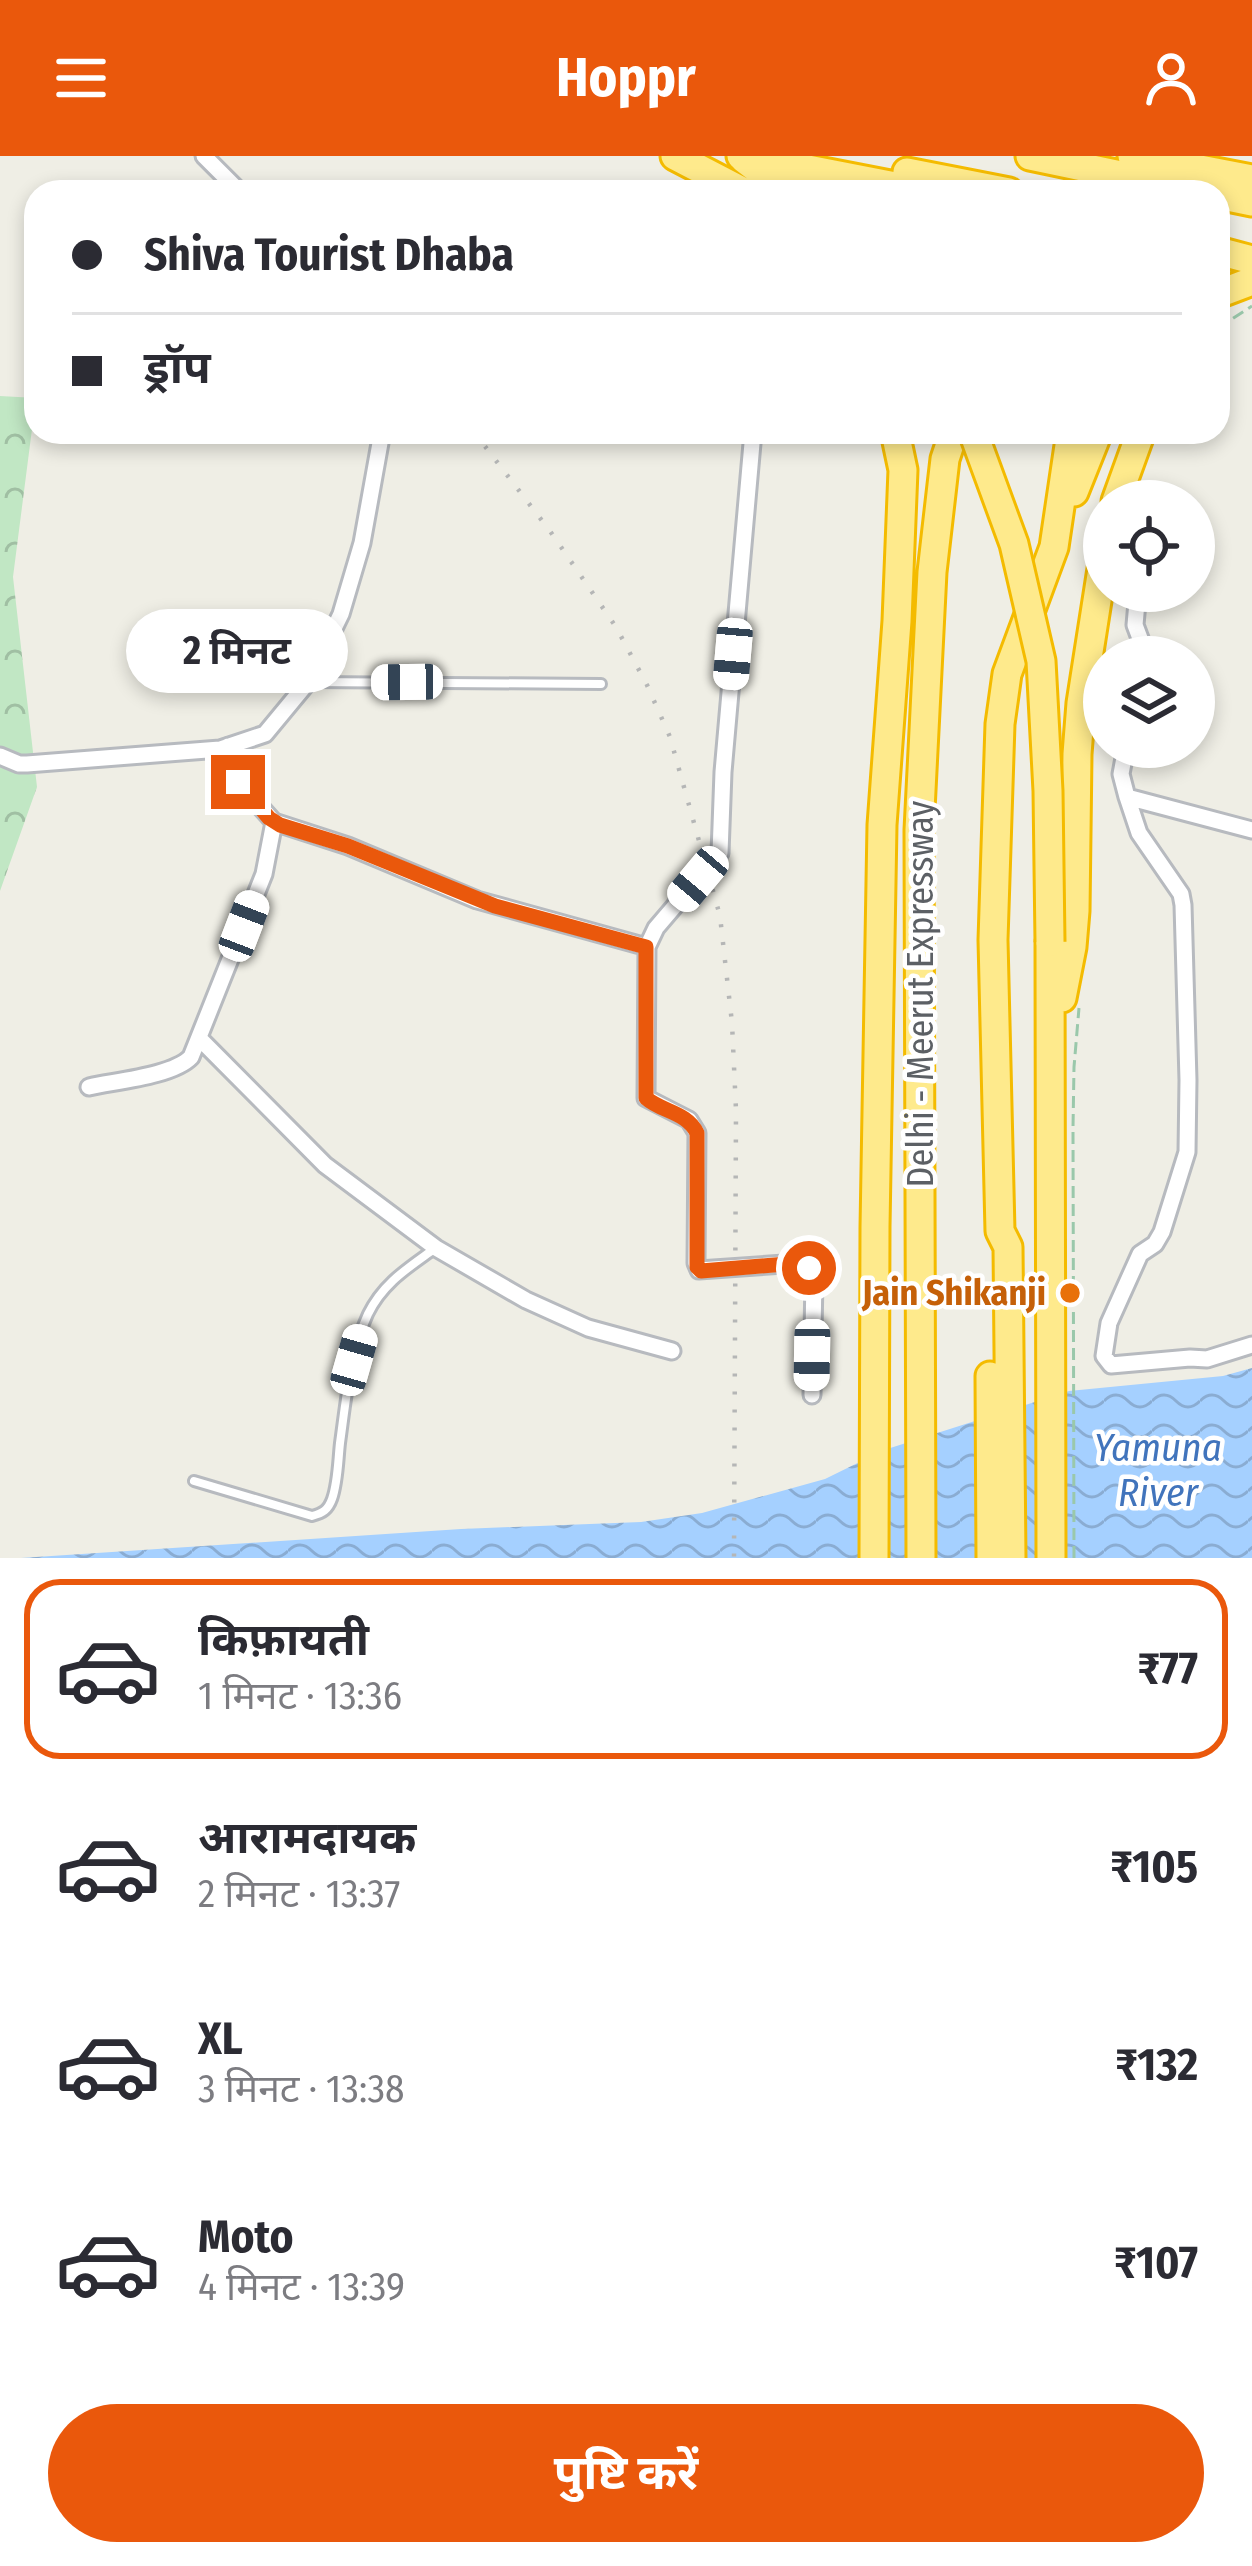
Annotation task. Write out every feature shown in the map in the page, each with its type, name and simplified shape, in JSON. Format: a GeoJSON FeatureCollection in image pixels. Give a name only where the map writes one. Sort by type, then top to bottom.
{"type":"FeatureCollection","features":[{"type":"Feature","properties":{"kind":"highway"},"geometry":{"type":"LineString","coordinates":[[675,156],[721,180]]}},
{"type":"Feature","properties":{"kind":"highway"},"geometry":{"type":"LineString","coordinates":[[741,156],[772,180]]}},
{"type":"Feature","properties":{"kind":"highway"},"geometry":{"type":"LineString","coordinates":[[741,156],[864,180]]}},
{"type":"Feature","properties":{"kind":"highway"},"geometry":{"type":"LineString","coordinates":[[824,156],[947,180]]}},
{"type":"Feature","properties":{"kind":"highway"},"geometry":{"type":"LineString","coordinates":[[1030,156],[1113,177],[1252,179]]}},
{"type":"Feature","properties":{"kind":"highway","name":"Delhi - Meerut Expressway"},"geometry":{"type":"LineString","coordinates":[[874,1558],[882,825],[897,621],[903,470],[898,444]]}},
{"type":"Feature","properties":{"kind":"highway","name":"Delhi - Meerut Expressway"},"geometry":{"type":"LineString","coordinates":[[921,1558],[921,793],[932,572],[950,444]]}},
{"type":"Feature","properties":{"kind":"highway"},"geometry":{"type":"LineString","coordinates":[[977,444],[1014,544],[1041,661],[1050,942],[1051,1558]]}},
{"type":"Feature","properties":{"kind":"highway","name":"Delhi - Meerut Expressway"},"geometry":{"type":"LineString","coordinates":[[1011,1558],[993,940],[1000,724],[1007,674],[1054,547],[1069,444]]}},
{"type":"Feature","properties":{"kind":"highway"},"geometry":{"type":"LineString","coordinates":[[1054,547],[1093,444]]}},
{"type":"Feature","properties":{"kind":"highway"},"geometry":{"type":"LineString","coordinates":[[1123,480],[1136,444]]}},
{"type":"Feature","properties":{"kind":"highway"},"geometry":{"type":"LineString","coordinates":[[1050,1047],[1072,947],[1078,737],[1094,612]]}},
{"type":"Feature","properties":{"kind":"highway","name":"Delhi - Meerut Expressway"},"geometry":{"type":"LineString","coordinates":[[991,1558],[999,1242]]}},
{"type":"Feature","properties":{"kind":"street"},"geometry":{"type":"LineString","coordinates":[[204,156],[228,180]]}},
{"type":"Feature","properties":{"kind":"street"},"geometry":{"type":"LineString","coordinates":[[0,756],[27,764],[228,746],[266,734],[308,682],[341,614],[362,543],[380,444]]}},
{"type":"Feature","properties":{"kind":"street"},"geometry":{"type":"LineString","coordinates":[[752,444],[720,853],[656,928],[646,947],[646,1098],[689,1120],[697,1133],[697,1267],[701,1271],[798,1263],[814,1276],[812,1395]]}},
{"type":"Feature","properties":{"kind":"street"},"geometry":{"type":"LineString","coordinates":[[228,746],[238,782],[274,822],[348,846],[495,906],[646,947]]}},
{"type":"Feature","properties":{"kind":"street"},"geometry":{"type":"LineString","coordinates":[[1121,768],[1139,833],[1184,905],[1187,1152],[1162,1232],[1140,1254],[1109,1323],[1104,1356],[1111,1365],[1125,1366],[1207,1359],[1252,1345]]}},
{"type":"Feature","properties":{"kind":"street"},"geometry":{"type":"LineString","coordinates":[[1127,796],[1252,830]]}},
{"type":"Feature","properties":{"kind":"street"},"geometry":{"type":"LineString","coordinates":[[88,1088],[184,1065],[200,1039],[264,874],[274,822]]}},
{"type":"Feature","properties":{"kind":"street"},"geometry":{"type":"LineString","coordinates":[[200,1039],[326,1165],[436,1248],[526,1300],[617,1337],[672,1351]]}},
{"type":"Feature","properties":{"kind":"lane"},"geometry":{"type":"LineString","coordinates":[[308,682],[602,684]]}},
{"type":"Feature","properties":{"kind":"lane"},"geometry":{"type":"LineString","coordinates":[[194,1480],[312,1516],[326,1511],[366,1319],[392,1279],[436,1248]]}},
{"type":"Feature","properties":{"kind":"path"},"geometry":{"type":"LineString","coordinates":[[1074,1301],[1074,1558]]}},
{"type":"Feature","properties":{"kind":"green space"},"geometry":{"type":"Polygon","coordinates":[[[0,396],[24,397],[24,444],[30,444],[13,577],[37,787],[0,891],[0,396]]]}},
{"type":"Feature","properties":{"kind":"water","name":"Yamuna River"},"geometry":{"type":"Polygon","coordinates":[[[1252,1368],[1252,1558],[21,1558],[641,1522],[702,1513],[825,1479],[884,1450],[1069,1391],[1223,1376],[1252,1368]]]}},
{"type":"Feature","properties":{"kind":"railway"},"geometry":{"type":"LineString","coordinates":[[483,444],[616,627],[647,685],[670,737],[720,916],[736,1110],[734,1558]]}},
{"type":"Feature","properties":{"kind":"place","name":"Jain Shikanji"},"geometry":{"type":"Point","coordinates":[1070,1293]}},
{"type":"Feature","properties":{"kind":"route"},"geometry":{"type":"LineString","coordinates":[[238,782],[280,825],[348,846],[495,906],[646,947],[646,1098],[689,1120],[697,1133],[697,1267],[701,1271],[798,1263],[809,1268]]}}]}
